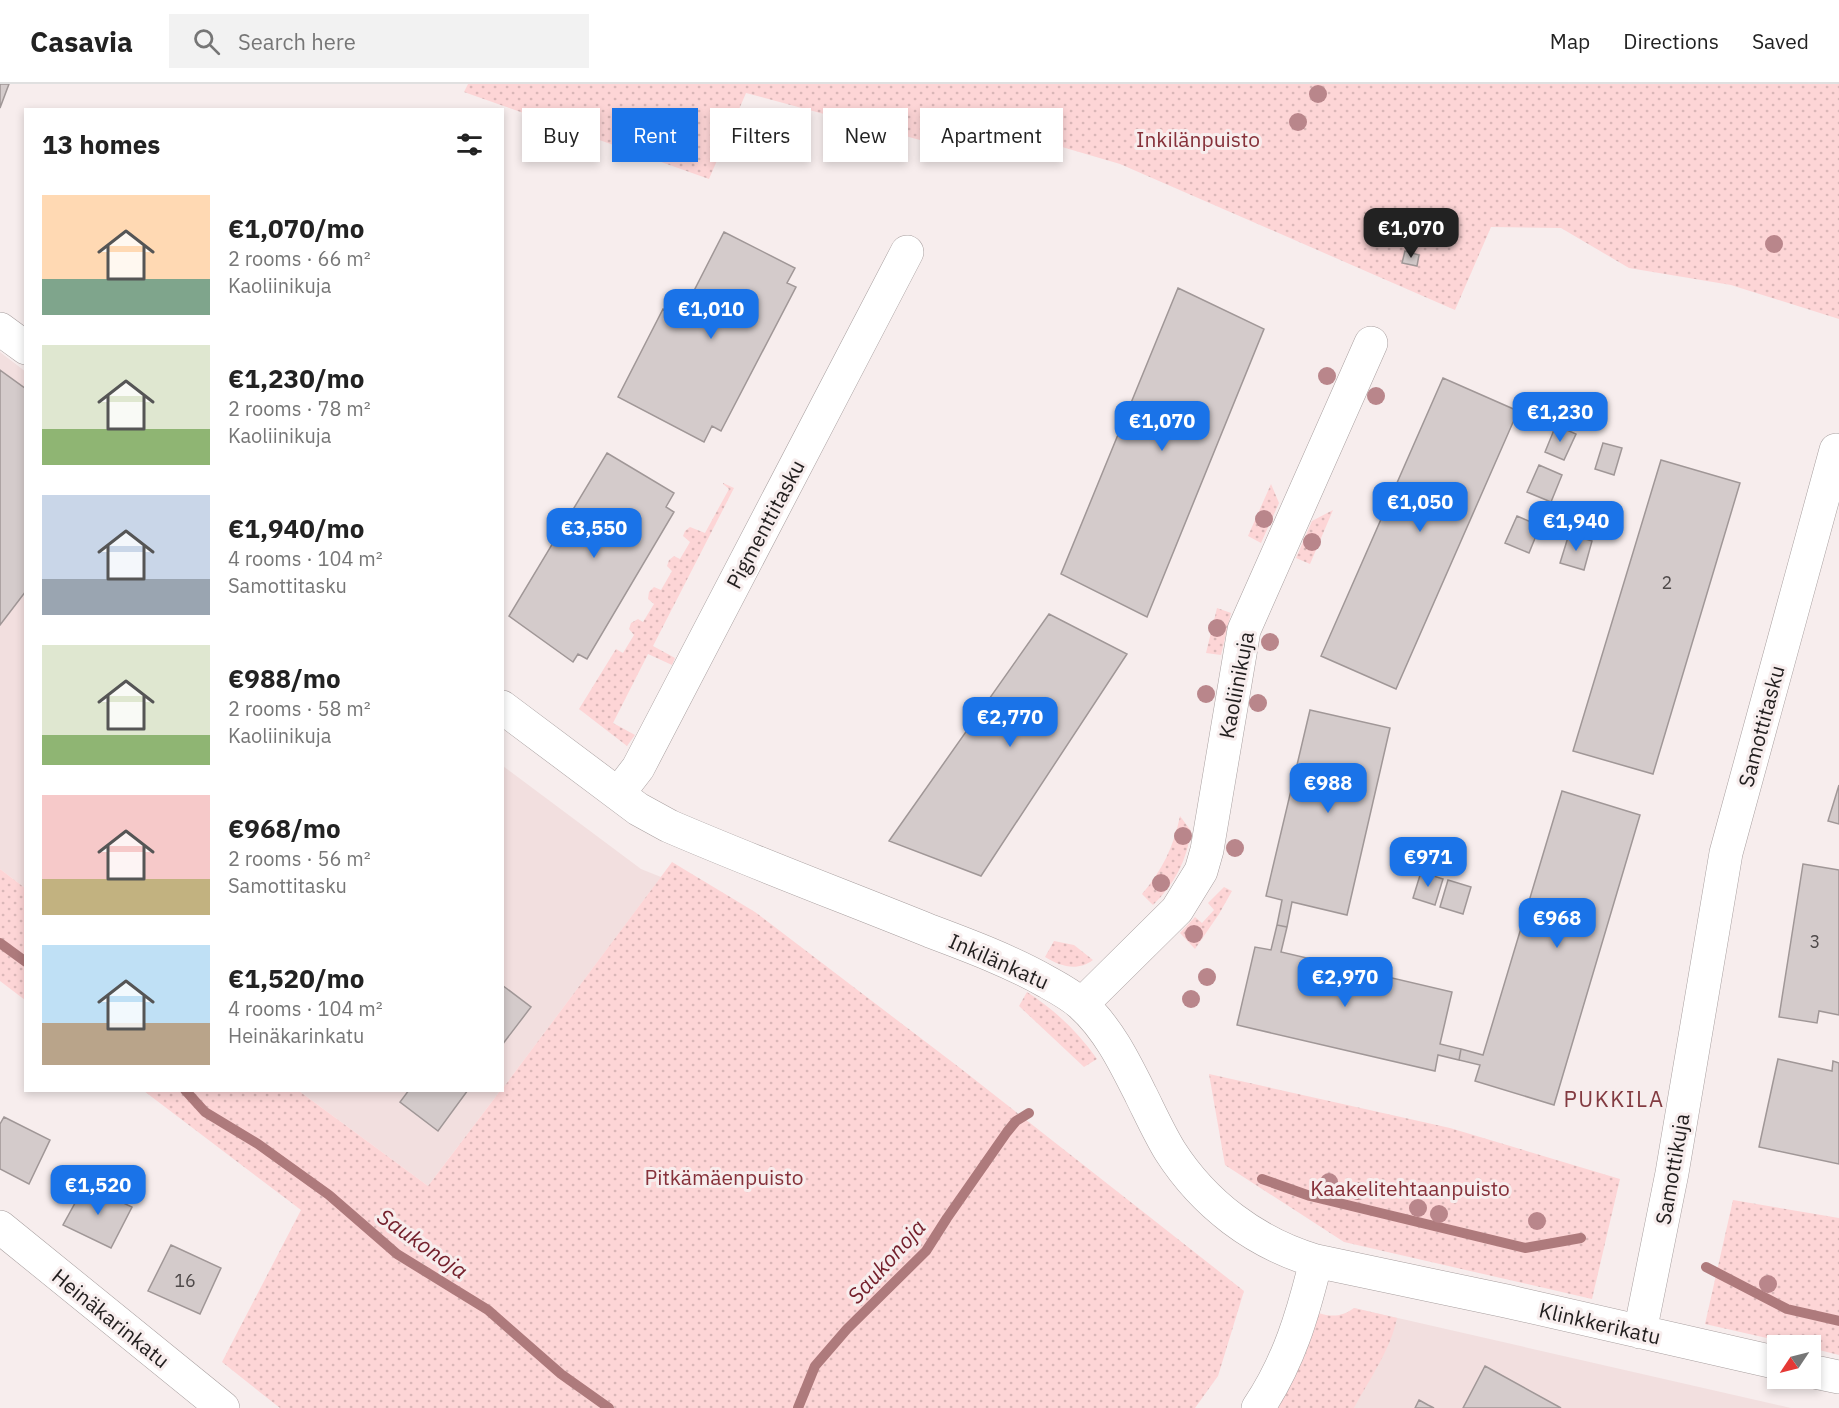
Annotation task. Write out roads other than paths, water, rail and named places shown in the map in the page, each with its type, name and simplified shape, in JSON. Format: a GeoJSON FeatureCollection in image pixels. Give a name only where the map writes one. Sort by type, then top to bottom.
{"type":"FeatureCollection","features":[{"type":"Feature","properties":{"kind":"street","name":"Pigmenttitasku"},"geometry":{"type":"LineString","coordinates":[[618,794],[638,768],[907,252]]}},
{"type":"Feature","properties":{"kind":"street"},"geometry":{"type":"LineString","coordinates":[[0,329],[24,347]]}},
{"type":"Feature","properties":{"kind":"street","name":"Kaoliinikuja"},"geometry":{"type":"LineString","coordinates":[[1082,1004],[1177,910],[1201,871],[1207,850],[1244,630],[1371,343]]}},
{"type":"Feature","properties":{"kind":"street","name":"Samottitasku"},"geometry":{"type":"LineString","coordinates":[[1701,1006],[1726,853],[1836,450]]}},
{"type":"Feature","properties":{"kind":"street","name":"Inkilänkatu"},"geometry":{"type":"LineString","coordinates":[[504,708],[638,809],[669,826],[988,953],[1040,978],[1082,1004],[1122,1058],[1170,1150],[1189,1178],[1212,1204],[1268,1242],[1294,1254],[1316,1261],[1422,1283]]}},
{"type":"Feature","properties":{"kind":"street","name":"Samottikuja"},"geometry":{"type":"LineString","coordinates":[[1640,1332],[1672,1173],[1701,1006]]}},
{"type":"Feature","properties":{"kind":"street","name":"Heinäkarinkatu"},"geometry":{"type":"LineString","coordinates":[[0,1227],[223,1408]]}},
{"type":"Feature","properties":{"kind":"street"},"geometry":{"type":"LineString","coordinates":[[1258,1408],[1276,1378],[1298,1330],[1316,1261]]}},
{"type":"Feature","properties":{"kind":"street","name":"Klinkkerikatu"},"geometry":{"type":"LineString","coordinates":[[1422,1283],[1767,1361]]}},
{"type":"Feature","properties":{"kind":"street"},"geometry":{"type":"LineString","coordinates":[[1821,1373],[1839,1377]]}},
{"type":"Feature","properties":{"kind":"waterway","name":"Saukonoja"},"geometry":{"type":"LineString","coordinates":[[0,943],[24,961]]}},
{"type":"Feature","properties":{"kind":"waterway","name":"Saukonoja"},"geometry":{"type":"LineString","coordinates":[[187,1092],[205,1112],[258,1144],[329,1195],[397,1254],[488,1310],[561,1374],[609,1408]]}},
{"type":"Feature","properties":{"kind":"waterway","name":"Saukonoja"},"geometry":{"type":"LineString","coordinates":[[798,1408],[815,1366],[847,1329],[926,1251],[1007,1132],[1016,1121],[1029,1113]]}},
{"type":"Feature","properties":{"kind":"waterway","name":"Saukonoja"},"geometry":{"type":"LineString","coordinates":[[1262,1179],[1310,1196],[1525,1248],[1581,1238]]}},
{"type":"Feature","properties":{"kind":"waterway","name":"Saukonoja"},"geometry":{"type":"LineString","coordinates":[[1706,1267],[1787,1309],[1839,1321]]}},
{"type":"Feature","properties":{"kind":"district","name":"PUKKILA"},"geometry":{"type":"Point","coordinates":[1614,1098]}},
{"type":"Feature","properties":{"kind":"park label","name":"Inkilänpuisto"},"geometry":{"type":"Point","coordinates":[1198,139]}},
{"type":"Feature","properties":{"kind":"park label","name":"Pitkämäenpuisto"},"geometry":{"type":"Point","coordinates":[724,1177]}},
{"type":"Feature","properties":{"kind":"park label","name":"Kaakelitehtaanpuisto"},"geometry":{"type":"Point","coordinates":[1410,1188]}}]}
